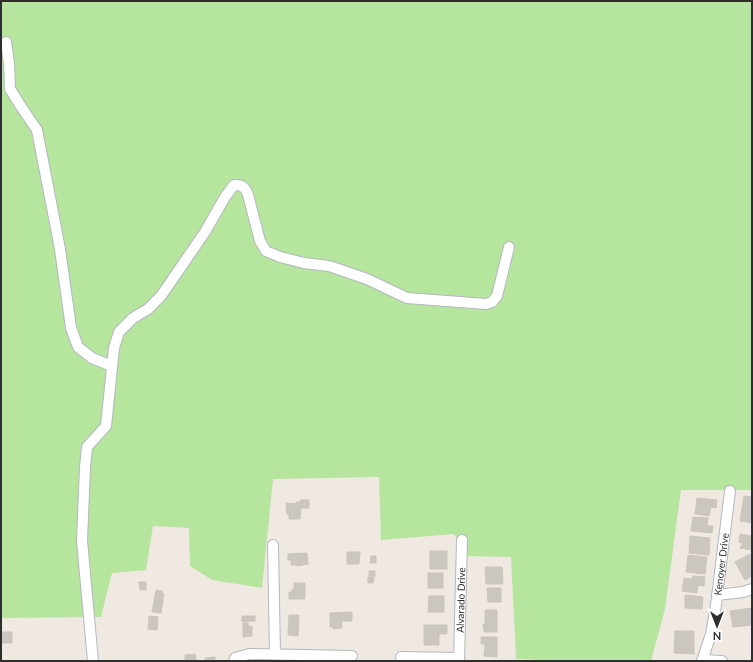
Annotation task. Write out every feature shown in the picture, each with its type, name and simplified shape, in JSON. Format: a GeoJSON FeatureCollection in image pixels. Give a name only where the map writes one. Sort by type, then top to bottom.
{"type":"FeatureCollection","features":[{"type":"Feature","properties":{"kind":"street"},"geometry":{"type":"LineString","coordinates":[[6,42],[9,63],[10,89],[37,130],[60,249],[71,328],[78,347],[92,358],[112,366]]}},
{"type":"Feature","properties":{"kind":"street"},"geometry":{"type":"LineString","coordinates":[[93,656],[82,541],[85,467],[87,447],[106,426],[114,348],[119,332],[133,318],[148,309],[160,296],[205,232],[225,197],[234,185],[240,185],[245,188],[260,241],[266,251],[280,258],[330,266],[367,279],[407,298],[486,304],[492,302],[497,296],[509,247]]}},
{"type":"Feature","properties":{"kind":"street","name":"Kenoyer Drive"},"geometry":{"type":"LineString","coordinates":[[703,660],[711,634],[730,491]]}},
{"type":"Feature","properties":{"kind":"street","name":"Alvarado Drive"},"geometry":{"type":"LineString","coordinates":[[460,660],[462,540]]}},
{"type":"Feature","properties":{"kind":"street"},"geometry":{"type":"LineString","coordinates":[[273,545],[275,654]]}},
{"type":"Feature","properties":{"kind":"street"},"geometry":{"type":"LineString","coordinates":[[717,595],[743,592],[752,589]]}},
{"type":"Feature","properties":{"kind":"street"},"geometry":{"type":"LineString","coordinates":[[235,659],[248,654],[352,656]]}},
{"type":"Feature","properties":{"kind":"street"},"geometry":{"type":"LineString","coordinates":[[401,657],[460,660]]}},
{"type":"Feature","properties":{"kind":"street"},"geometry":{"type":"LineString","coordinates":[[703,660],[722,661]]}},
{"type":"Feature","properties":{"kind":"green space"},"geometry":{"type":"Polygon","coordinates":[[[1,1],[752,1],[752,490],[681,490],[665,609],[651,661],[569,661],[516,659],[511,557],[466,556],[454,534],[381,540],[379,477],[273,479],[262,588],[212,580],[190,566],[189,528],[153,526],[146,570],[112,573],[101,617],[2,618],[1,629],[1,1]]]}},
{"type":"Feature","properties":{"kind":"building"},"geometry":{"type":"Polygon","coordinates":[[[744,496],[752,497],[752,523],[740,521],[744,496]]]}},
{"type":"Feature","properties":{"kind":"building"},"geometry":{"type":"Polygon","coordinates":[[[697,498],[717,500],[716,508],[711,507],[709,516],[695,514],[697,498]]]}},
{"type":"Feature","properties":{"kind":"building"},"geometry":{"type":"Polygon","coordinates":[[[300,500],[309,500],[309,508],[301,508],[300,519],[289,519],[286,503],[296,504],[296,502],[300,502],[300,500]]]}},
{"type":"Feature","properties":{"kind":"building"},"geometry":{"type":"Polygon","coordinates":[[[693,517],[708,518],[707,526],[713,526],[712,533],[691,531],[693,517]]]}},
{"type":"Feature","properties":{"kind":"building"},"geometry":{"type":"Polygon","coordinates":[[[740,534],[752,536],[752,550],[740,548],[743,543],[739,542],[740,534]]]}},
{"type":"Feature","properties":{"kind":"building"},"geometry":{"type":"Polygon","coordinates":[[[690,536],[710,538],[709,555],[689,553],[690,536]]]}},
{"type":"Feature","properties":{"kind":"building"},"geometry":{"type":"Polygon","coordinates":[[[430,551],[447,551],[447,569],[430,569],[430,551]]]}},
{"type":"Feature","properties":{"kind":"building"},"geometry":{"type":"Polygon","coordinates":[[[347,552],[360,552],[359,564],[347,564],[347,552]]]}},
{"type":"Feature","properties":{"kind":"building"},"geometry":{"type":"Polygon","coordinates":[[[307,553],[308,564],[297,566],[291,565],[291,560],[288,560],[288,554],[307,553]]]}},
{"type":"Feature","properties":{"kind":"building"},"geometry":{"type":"Polygon","coordinates":[[[750,554],[752,557],[752,576],[745,580],[735,562],[750,554]]]}},
{"type":"Feature","properties":{"kind":"building"},"geometry":{"type":"Polygon","coordinates":[[[688,555],[707,557],[705,574],[686,572],[688,555]]]}},
{"type":"Feature","properties":{"kind":"building"},"geometry":{"type":"Polygon","coordinates":[[[371,556],[376,556],[376,563],[370,563],[371,556]]]}},
{"type":"Feature","properties":{"kind":"building"},"geometry":{"type":"Polygon","coordinates":[[[485,567],[502,567],[503,584],[486,584],[485,567]]]}},
{"type":"Feature","properties":{"kind":"building"},"geometry":{"type":"Polygon","coordinates":[[[369,571],[375,571],[375,576],[369,576],[369,571]]]}},
{"type":"Feature","properties":{"kind":"building"},"geometry":{"type":"Polygon","coordinates":[[[428,573],[443,573],[443,588],[428,588],[428,573]]]}},
{"type":"Feature","properties":{"kind":"building"},"geometry":{"type":"Polygon","coordinates":[[[693,576],[705,577],[704,586],[698,585],[697,593],[682,591],[684,578],[692,579],[693,576]]]}},
{"type":"Feature","properties":{"kind":"building"},"geometry":{"type":"Polygon","coordinates":[[[368,577],[374,577],[373,583],[368,583],[368,577]]]}},
{"type":"Feature","properties":{"kind":"building"},"geometry":{"type":"Polygon","coordinates":[[[139,582],[146,582],[146,590],[140,590],[139,582]]]}},
{"type":"Feature","properties":{"kind":"building"},"geometry":{"type":"Polygon","coordinates":[[[294,583],[305,583],[305,599],[289,599],[289,592],[292,592],[292,589],[294,589],[294,583]]]}},
{"type":"Feature","properties":{"kind":"building"},"geometry":{"type":"Polygon","coordinates":[[[487,588],[501,588],[501,602],[488,602],[487,588]]]}},
{"type":"Feature","properties":{"kind":"building"},"geometry":{"type":"Polygon","coordinates":[[[156,590],[162,591],[164,594],[161,613],[152,612],[156,590]]]}},
{"type":"Feature","properties":{"kind":"building"},"geometry":{"type":"Polygon","coordinates":[[[685,595],[703,597],[702,609],[685,608],[685,595]]]}},
{"type":"Feature","properties":{"kind":"building"},"geometry":{"type":"Polygon","coordinates":[[[429,596],[444,596],[444,612],[428,612],[429,596]]]}},
{"type":"Feature","properties":{"kind":"building"},"geometry":{"type":"Polygon","coordinates":[[[752,608],[752,625],[733,627],[730,611],[752,608]]]}},
{"type":"Feature","properties":{"kind":"building"},"geometry":{"type":"Polygon","coordinates":[[[485,610],[497,610],[497,632],[484,632],[483,624],[485,624],[485,610]]]}},
{"type":"Feature","properties":{"kind":"building"},"geometry":{"type":"Polygon","coordinates":[[[352,612],[352,621],[342,621],[342,628],[333,629],[333,627],[330,627],[330,613],[352,612]]]}},
{"type":"Feature","properties":{"kind":"building"},"geometry":{"type":"Polygon","coordinates":[[[289,615],[299,615],[298,636],[288,635],[289,615]]]}},
{"type":"Feature","properties":{"kind":"building"},"geometry":{"type":"Polygon","coordinates":[[[149,616],[158,617],[157,630],[148,629],[149,616]]]}},
{"type":"Feature","properties":{"kind":"building"},"geometry":{"type":"Polygon","coordinates":[[[242,616],[255,616],[255,621],[242,622],[242,616]]]}},
{"type":"Feature","properties":{"kind":"building"},"geometry":{"type":"Polygon","coordinates":[[[243,623],[248,623],[248,626],[252,626],[252,636],[243,637],[243,623]]]}},
{"type":"Feature","properties":{"kind":"building"},"geometry":{"type":"Polygon","coordinates":[[[424,625],[447,625],[447,634],[439,634],[439,645],[424,645],[424,625]]]}},
{"type":"Feature","properties":{"kind":"building"},"geometry":{"type":"Polygon","coordinates":[[[675,631],[694,631],[694,654],[674,653],[675,631]]]}},
{"type":"Feature","properties":{"kind":"building"},"geometry":{"type":"Polygon","coordinates":[[[1,632],[12,632],[12,643],[1,643],[1,632]]]}},
{"type":"Feature","properties":{"kind":"building"},"geometry":{"type":"Polygon","coordinates":[[[481,637],[497,637],[497,657],[484,656],[485,644],[481,644],[481,637]]]}},
{"type":"Feature","properties":{"kind":"building"},"geometry":{"type":"Polygon","coordinates":[[[195,654],[196,661],[185,661],[185,655],[195,654]]]}},
{"type":"Feature","properties":{"kind":"building"},"geometry":{"type":"Polygon","coordinates":[[[215,657],[215,661],[205,661],[205,658],[215,657]]]}}]}
